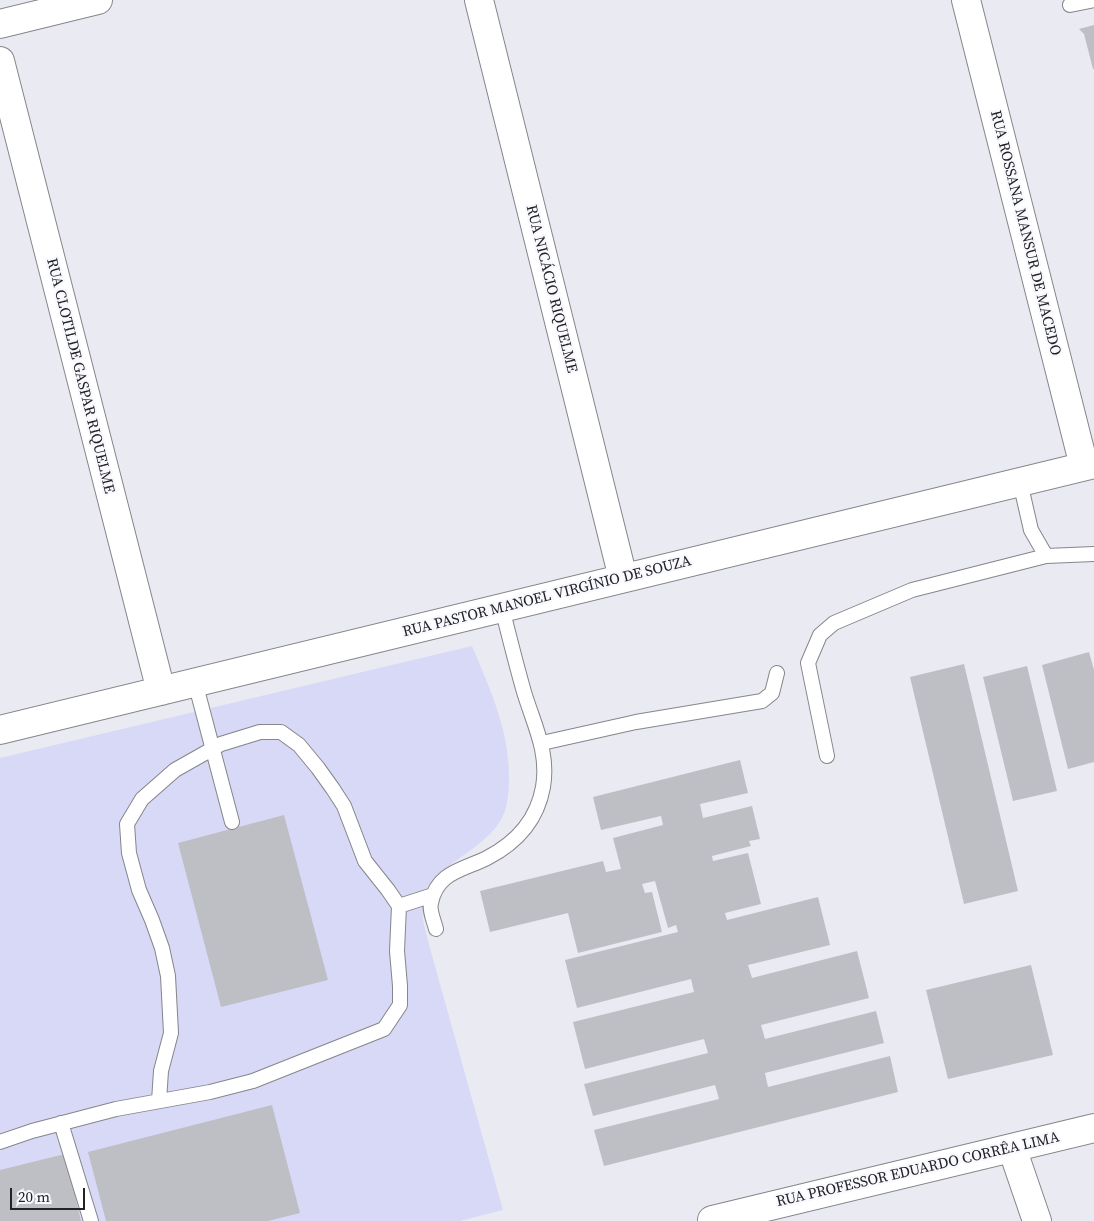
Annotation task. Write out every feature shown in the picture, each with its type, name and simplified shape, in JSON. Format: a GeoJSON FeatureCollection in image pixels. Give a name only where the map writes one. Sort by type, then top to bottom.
{"type":"FeatureCollection","features":[{"type":"Feature","properties":{"kind":"street"},"geometry":{"type":"LineString","coordinates":[[0,24],[98,0]]}},
{"type":"Feature","properties":{"kind":"street","name":"RUA NICÁCIO RIQUELME"},"geometry":{"type":"LineString","coordinates":[[479,0],[623,578]]}},
{"type":"Feature","properties":{"kind":"street","name":"RUA ROSSANA MANSUR DE MACEDO"},"geometry":{"type":"LineString","coordinates":[[966,0],[1089,465]]}},
{"type":"Feature","properties":{"kind":"street","name":"RUA CLOTILDE GASPAR RIQUELME"},"geometry":{"type":"LineString","coordinates":[[0,61],[161,691]]}},
{"type":"Feature","properties":{"kind":"street","name":"RUA PASTOR MANOEL VIRGÍNIO DE SOUZA"},"geometry":{"type":"LineString","coordinates":[[0,730],[1089,465]]}},
{"type":"Feature","properties":{"kind":"street","name":"RUA PROFESSOR EDUARDO CORRÊA LIMA"},"geometry":{"type":"LineString","coordinates":[[712,1220],[1094,1128]]}},
{"type":"Feature","properties":{"kind":"street"},"geometry":{"type":"LineString","coordinates":[[1012,1148],[1037,1221]]}},
{"type":"Feature","properties":{"kind":"lane"},"geometry":{"type":"LineString","coordinates":[[1070,5],[1094,0]]}},
{"type":"Feature","properties":{"kind":"lane"},"geometry":{"type":"LineString","coordinates":[[1020,482],[1031,530],[1046,556]]}},
{"type":"Feature","properties":{"kind":"lane"},"geometry":{"type":"LineString","coordinates":[[827,756],[808,663],[820,635],[834,623],[912,590],[1046,556],[1094,554]]}},
{"type":"Feature","properties":{"kind":"lane"},"geometry":{"type":"LineString","coordinates":[[436,929],[430,905],[434,892],[445,878],[456,871],[499,852],[523,832],[533,820],[543,789],[545,772],[542,743],[531,717],[502,608]]}},
{"type":"Feature","properties":{"kind":"lane"},"geometry":{"type":"LineString","coordinates":[[542,743],[636,722],[762,701],[772,693],[777,673]]}},
{"type":"Feature","properties":{"kind":"lane"},"geometry":{"type":"LineString","coordinates":[[195,682],[232,822]]}},
{"type":"Feature","properties":{"kind":"lane"},"geometry":{"type":"LineString","coordinates":[[0,1142],[32,1130],[116,1109],[210,1092],[253,1081],[384,1028],[400,1005],[397,951],[399,906],[365,861],[344,806],[318,768],[299,745],[281,732],[260,732],[220,744],[175,770],[142,799],[128,824],[129,853],[139,890],[162,948],[168,976],[171,1032],[161,1071],[158,1101]]}},
{"type":"Feature","properties":{"kind":"lane"},"geometry":{"type":"LineString","coordinates":[[399,906],[433,896]]}},
{"type":"Feature","properties":{"kind":"lane"},"geometry":{"type":"LineString","coordinates":[[61,1123],[91,1221]]}},
{"type":"Feature","properties":{"kind":"shaded area"},"geometry":{"type":"Polygon","coordinates":[[[472,646],[497,710],[506,742],[509,777],[507,803],[499,823],[490,834],[435,878],[425,893],[423,916],[428,941],[503,1210],[460,1221],[0,1221],[0,758],[472,646]]]}},
{"type":"Feature","properties":{"kind":"building"},"geometry":{"type":"Polygon","coordinates":[[[1094,25],[1093,69],[1084,34],[1079,29],[1094,25]]]}},
{"type":"Feature","properties":{"kind":"building"},"geometry":{"type":"Polygon","coordinates":[[[1089,652],[1094,670],[1094,762],[1068,769],[1042,665],[1089,652]]]}},
{"type":"Feature","properties":{"kind":"building"},"geometry":{"type":"Polygon","coordinates":[[[964,664],[1018,891],[964,904],[910,677],[964,664]]]}},
{"type":"Feature","properties":{"kind":"building"},"geometry":{"type":"Polygon","coordinates":[[[1027,666],[1057,791],[1013,801],[983,677],[1027,666]]]}},
{"type":"Feature","properties":{"kind":"building"},"geometry":{"type":"Polygon","coordinates":[[[740,760],[748,793],[700,804],[703,818],[752,806],[760,839],[749,841],[751,846],[712,856],[713,861],[748,853],[761,904],[725,913],[727,920],[818,897],[830,945],[748,965],[752,978],[857,951],[869,998],[761,1025],[765,1039],[876,1011],[884,1043],[765,1073],[768,1087],[890,1056],[898,1092],[604,1166],[594,1130],[719,1099],[715,1085],[593,1116],[584,1084],[708,1053],[704,1039],[585,1069],[573,1022],[694,992],[691,979],[577,1008],[565,960],[678,932],[676,925],[668,928],[655,881],[642,884],[645,893],[652,892],[662,932],[578,953],[568,913],[490,932],[480,891],[603,861],[606,872],[621,869],[613,838],[663,825],[661,816],[601,830],[593,797],[740,760]]]}},
{"type":"Feature","properties":{"kind":"building"},"geometry":{"type":"Polygon","coordinates":[[[284,815],[328,980],[221,1007],[178,843],[284,815]]]}},
{"type":"Feature","properties":{"kind":"building"},"geometry":{"type":"Polygon","coordinates":[[[1031,965],[1053,1055],[948,1079],[926,990],[1031,965]]]}},
{"type":"Feature","properties":{"kind":"building"},"geometry":{"type":"Polygon","coordinates":[[[272,1105],[300,1213],[268,1221],[106,1221],[88,1152],[272,1105]]]}},
{"type":"Feature","properties":{"kind":"building"},"geometry":{"type":"Polygon","coordinates":[[[65,1154],[81,1221],[0,1221],[0,1170],[65,1154]]]}}]}
